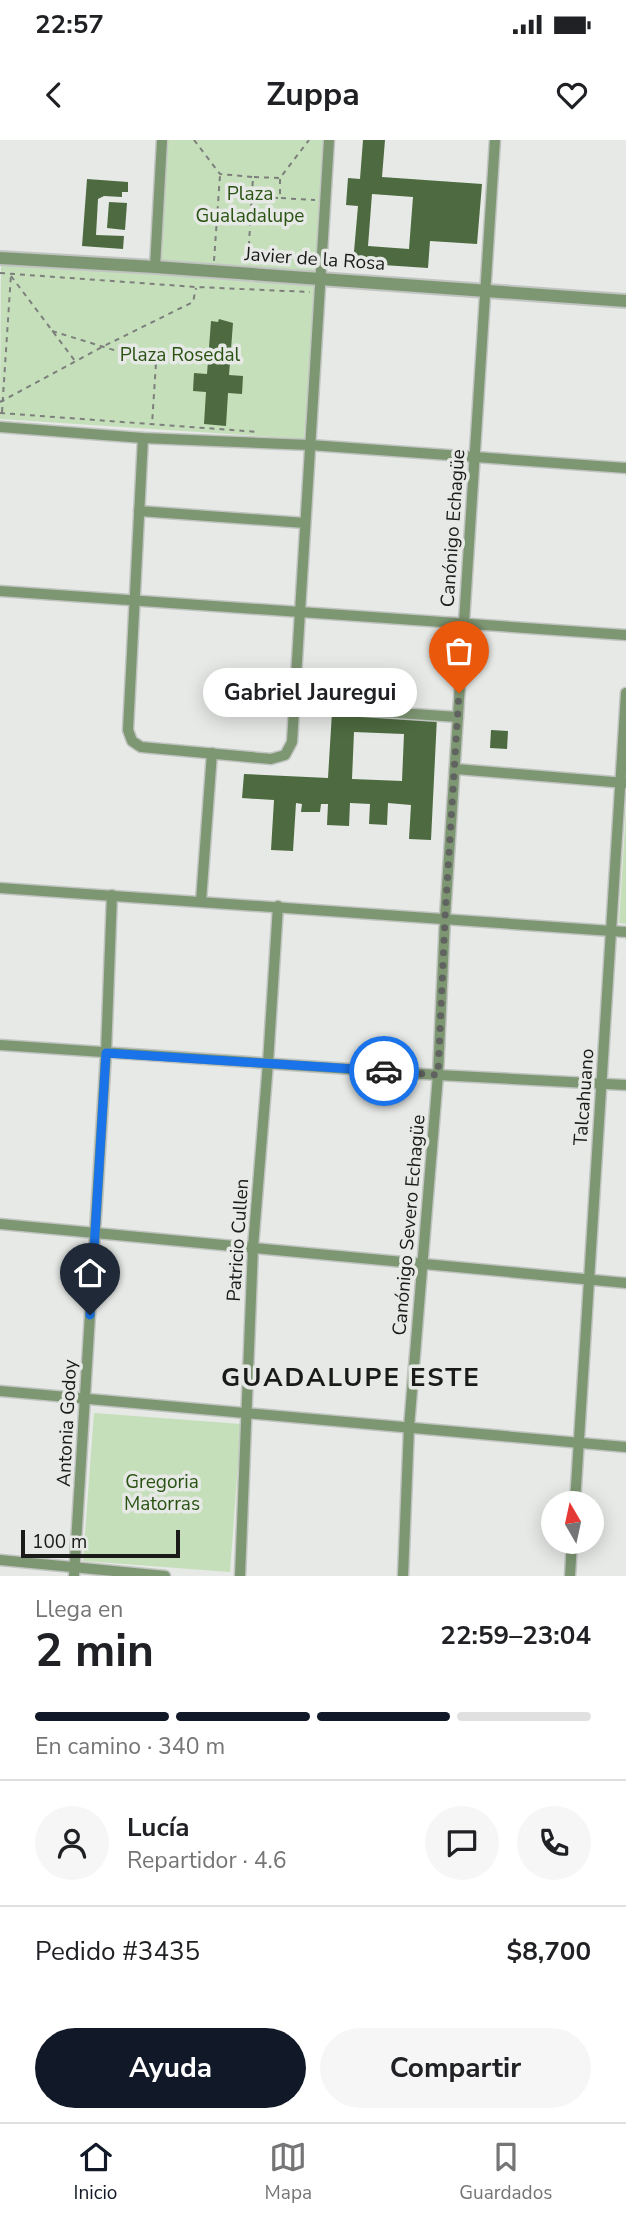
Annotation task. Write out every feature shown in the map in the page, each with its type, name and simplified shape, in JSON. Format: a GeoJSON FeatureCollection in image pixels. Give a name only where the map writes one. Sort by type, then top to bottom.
{"type":"FeatureCollection","features":[{"type":"Feature","properties":{"kind":"street"},"geometry":{"type":"LineString","coordinates":[[155,267],[162,140]]}},
{"type":"Feature","properties":{"kind":"street"},"geometry":{"type":"LineString","coordinates":[[142,438],[128,730],[132,741],[141,747],[212,754],[271,759],[285,755],[292,742],[329,140]]}},
{"type":"Feature","properties":{"kind":"street","name":"Canónigo Echagüe"},"geometry":{"type":"LineString","coordinates":[[445,918],[495,140]]}},
{"type":"Feature","properties":{"kind":"street","name":"Javier de la Rosa"},"geometry":{"type":"LineString","coordinates":[[6,259],[322,278],[626,301]]}},
{"type":"Feature","properties":{"kind":"street"},"geometry":{"type":"LineString","coordinates":[[1,427],[142,438],[310,445],[626,468]]}},
{"type":"Feature","properties":{"kind":"street"},"geometry":{"type":"LineString","coordinates":[[139,511],[305,523]]}},
{"type":"Feature","properties":{"kind":"street"},"geometry":{"type":"LineString","coordinates":[[0,591],[626,635]]}},
{"type":"Feature","properties":{"kind":"street","name":"Talcahuano"},"geometry":{"type":"LineString","coordinates":[[576,1491],[611,931],[623,783],[626,693]]}},
{"type":"Feature","properties":{"kind":"street"},"geometry":{"type":"LineString","coordinates":[[293,706],[458,717]]}},
{"type":"Feature","properties":{"kind":"street"},"geometry":{"type":"LineString","coordinates":[[201,901],[212,754]]}},
{"type":"Feature","properties":{"kind":"street"},"geometry":{"type":"LineString","coordinates":[[456,769],[623,783]]}},
{"type":"Feature","properties":{"kind":"street"},"geometry":{"type":"LineString","coordinates":[[0,888],[626,932]]}},
{"type":"Feature","properties":{"kind":"street","name":"Antonia Godoy"},"geometry":{"type":"LineString","coordinates":[[74,1572],[106,1053],[112,895]]}},
{"type":"Feature","properties":{"kind":"street","name":"Patricio Cullen"},"geometry":{"type":"LineString","coordinates":[[240,1576],[253,1248],[278,906]]}},
{"type":"Feature","properties":{"kind":"street","name":"Canónigo Severo Echagüe"},"geometry":{"type":"LineString","coordinates":[[403,1576],[409,1427],[438,1075],[445,918]]}},
{"type":"Feature","properties":{"kind":"street"},"geometry":{"type":"LineString","coordinates":[[0,1045],[438,1075],[626,1084]]}},
{"type":"Feature","properties":{"kind":"street"},"geometry":{"type":"LineString","coordinates":[[0,1224],[626,1283]]}},
{"type":"Feature","properties":{"kind":"street"},"geometry":{"type":"LineString","coordinates":[[0,1391],[626,1447]]}},
{"type":"Feature","properties":{"kind":"street"},"geometry":{"type":"LineString","coordinates":[[570,1576],[571,1554]]}},
{"type":"Feature","properties":{"kind":"street"},"geometry":{"type":"LineString","coordinates":[[0,1560],[74,1572],[165,1576]]}},
{"type":"Feature","properties":{"kind":"path"},"geometry":{"type":"LineString","coordinates":[[194,140],[220,174],[214,271]]}},
{"type":"Feature","properties":{"kind":"path"},"geometry":{"type":"LineString","coordinates":[[280,198],[280,178],[309,140]]}},
{"type":"Feature","properties":{"kind":"path"},"geometry":{"type":"LineString","coordinates":[[220,174],[280,178]]}},
{"type":"Feature","properties":{"kind":"path"},"geometry":{"type":"LineString","coordinates":[[247,273],[253,177]]}},
{"type":"Feature","properties":{"kind":"path"},"geometry":{"type":"LineString","coordinates":[[251,197],[326,201]]}},
{"type":"Feature","properties":{"kind":"path"},"geometry":{"type":"LineString","coordinates":[[1,427],[10,274],[6,259]]}},
{"type":"Feature","properties":{"kind":"path"},"geometry":{"type":"LineString","coordinates":[[1,267],[10,274],[76,362]]}},
{"type":"Feature","properties":{"kind":"path"},"geometry":{"type":"LineString","coordinates":[[0,273],[314,292]]}},
{"type":"Feature","properties":{"kind":"path"},"geometry":{"type":"LineString","coordinates":[[2,402],[102,347],[194,302],[196,286]]}},
{"type":"Feature","properties":{"kind":"path"},"geometry":{"type":"LineString","coordinates":[[52,331],[156,363],[152,424]]}},
{"type":"Feature","properties":{"kind":"path"},"geometry":{"type":"LineString","coordinates":[[1,413],[261,432]]}},
{"type":"Feature","properties":{"kind":"green space","name":"Plaza Gualadalupe"},"geometry":{"type":"Polygon","coordinates":[[[168,140],[323,140],[317,272],[161,261],[168,140]]]}},
{"type":"Feature","properties":{"kind":"green space","name":"Plaza Rosedal"},"geometry":{"type":"Polygon","coordinates":[[[1,264],[315,284],[304,439],[0,419],[1,264]]]}},
{"type":"Feature","properties":{"kind":"green space"},"geometry":{"type":"Polygon","coordinates":[[[626,808],[626,924],[619,923],[626,808]]]}},
{"type":"Feature","properties":{"kind":"green space","name":"Gregoria Matorras"},"geometry":{"type":"Polygon","coordinates":[[[94,1413],[241,1424],[230,1572],[83,1561],[94,1413]]]}},
{"type":"Feature","properties":{"kind":"building"},"geometry":{"type":"Polygon","coordinates":[[[363,140],[385,140],[382,177],[482,184],[477,244],[430,241],[428,268],[353,263],[358,206],[346,205],[348,178],[360,179],[363,140]],[[372,194],[368,246],[409,249],[413,197],[372,194]]]}},
{"type":"Feature","properties":{"kind":"building"},"geometry":{"type":"Polygon","coordinates":[[[87,179],[128,182],[128,192],[122,192],[122,197],[104,196],[98,199],[96,235],[124,236],[123,249],[82,246],[87,179]]]}},
{"type":"Feature","properties":{"kind":"building"},"geometry":{"type":"Polygon","coordinates":[[[109,202],[127,203],[125,230],[107,228],[109,202]]]}},
{"type":"Feature","properties":{"kind":"building"},"geometry":{"type":"Polygon","coordinates":[[[219,319],[233,323],[229,375],[243,376],[242,394],[228,393],[226,426],[204,424],[206,392],[193,391],[194,373],[207,374],[211,321],[218,322],[219,319]]]}},
{"type":"Feature","properties":{"kind":"building"},"geometry":{"type":"Polygon","coordinates":[[[332,712],[437,717],[431,840],[409,839],[411,805],[388,803],[387,825],[369,824],[370,804],[350,803],[349,826],[327,825],[328,804],[321,804],[320,812],[301,812],[302,804],[296,803],[293,851],[271,850],[274,800],[242,798],[244,774],[328,778],[332,712]],[[354,732],[352,779],[402,781],[404,734],[354,732]]]}},
{"type":"Feature","properties":{"kind":"building"},"geometry":{"type":"Polygon","coordinates":[[[491,730],[508,731],[507,749],[490,748],[491,730]]]}},
{"type":"Feature","properties":{"kind":"way so far"},"geometry":{"type":"LineString","coordinates":[[384,1071],[438,1075],[459,693]]}},
{"type":"Feature","properties":{"kind":"place","name":"Gabriel Jauregui"},"geometry":{"type":"Point","coordinates":[459,693]}},
{"type":"Feature","properties":{"kind":"district","name":"GUADALUPE ESTE"},"geometry":{"type":"Point","coordinates":[351,1377]}},
{"type":"Feature","properties":{"kind":"route"},"geometry":{"type":"LineString","coordinates":[[90,1315],[106,1053],[384,1071]]}}]}
